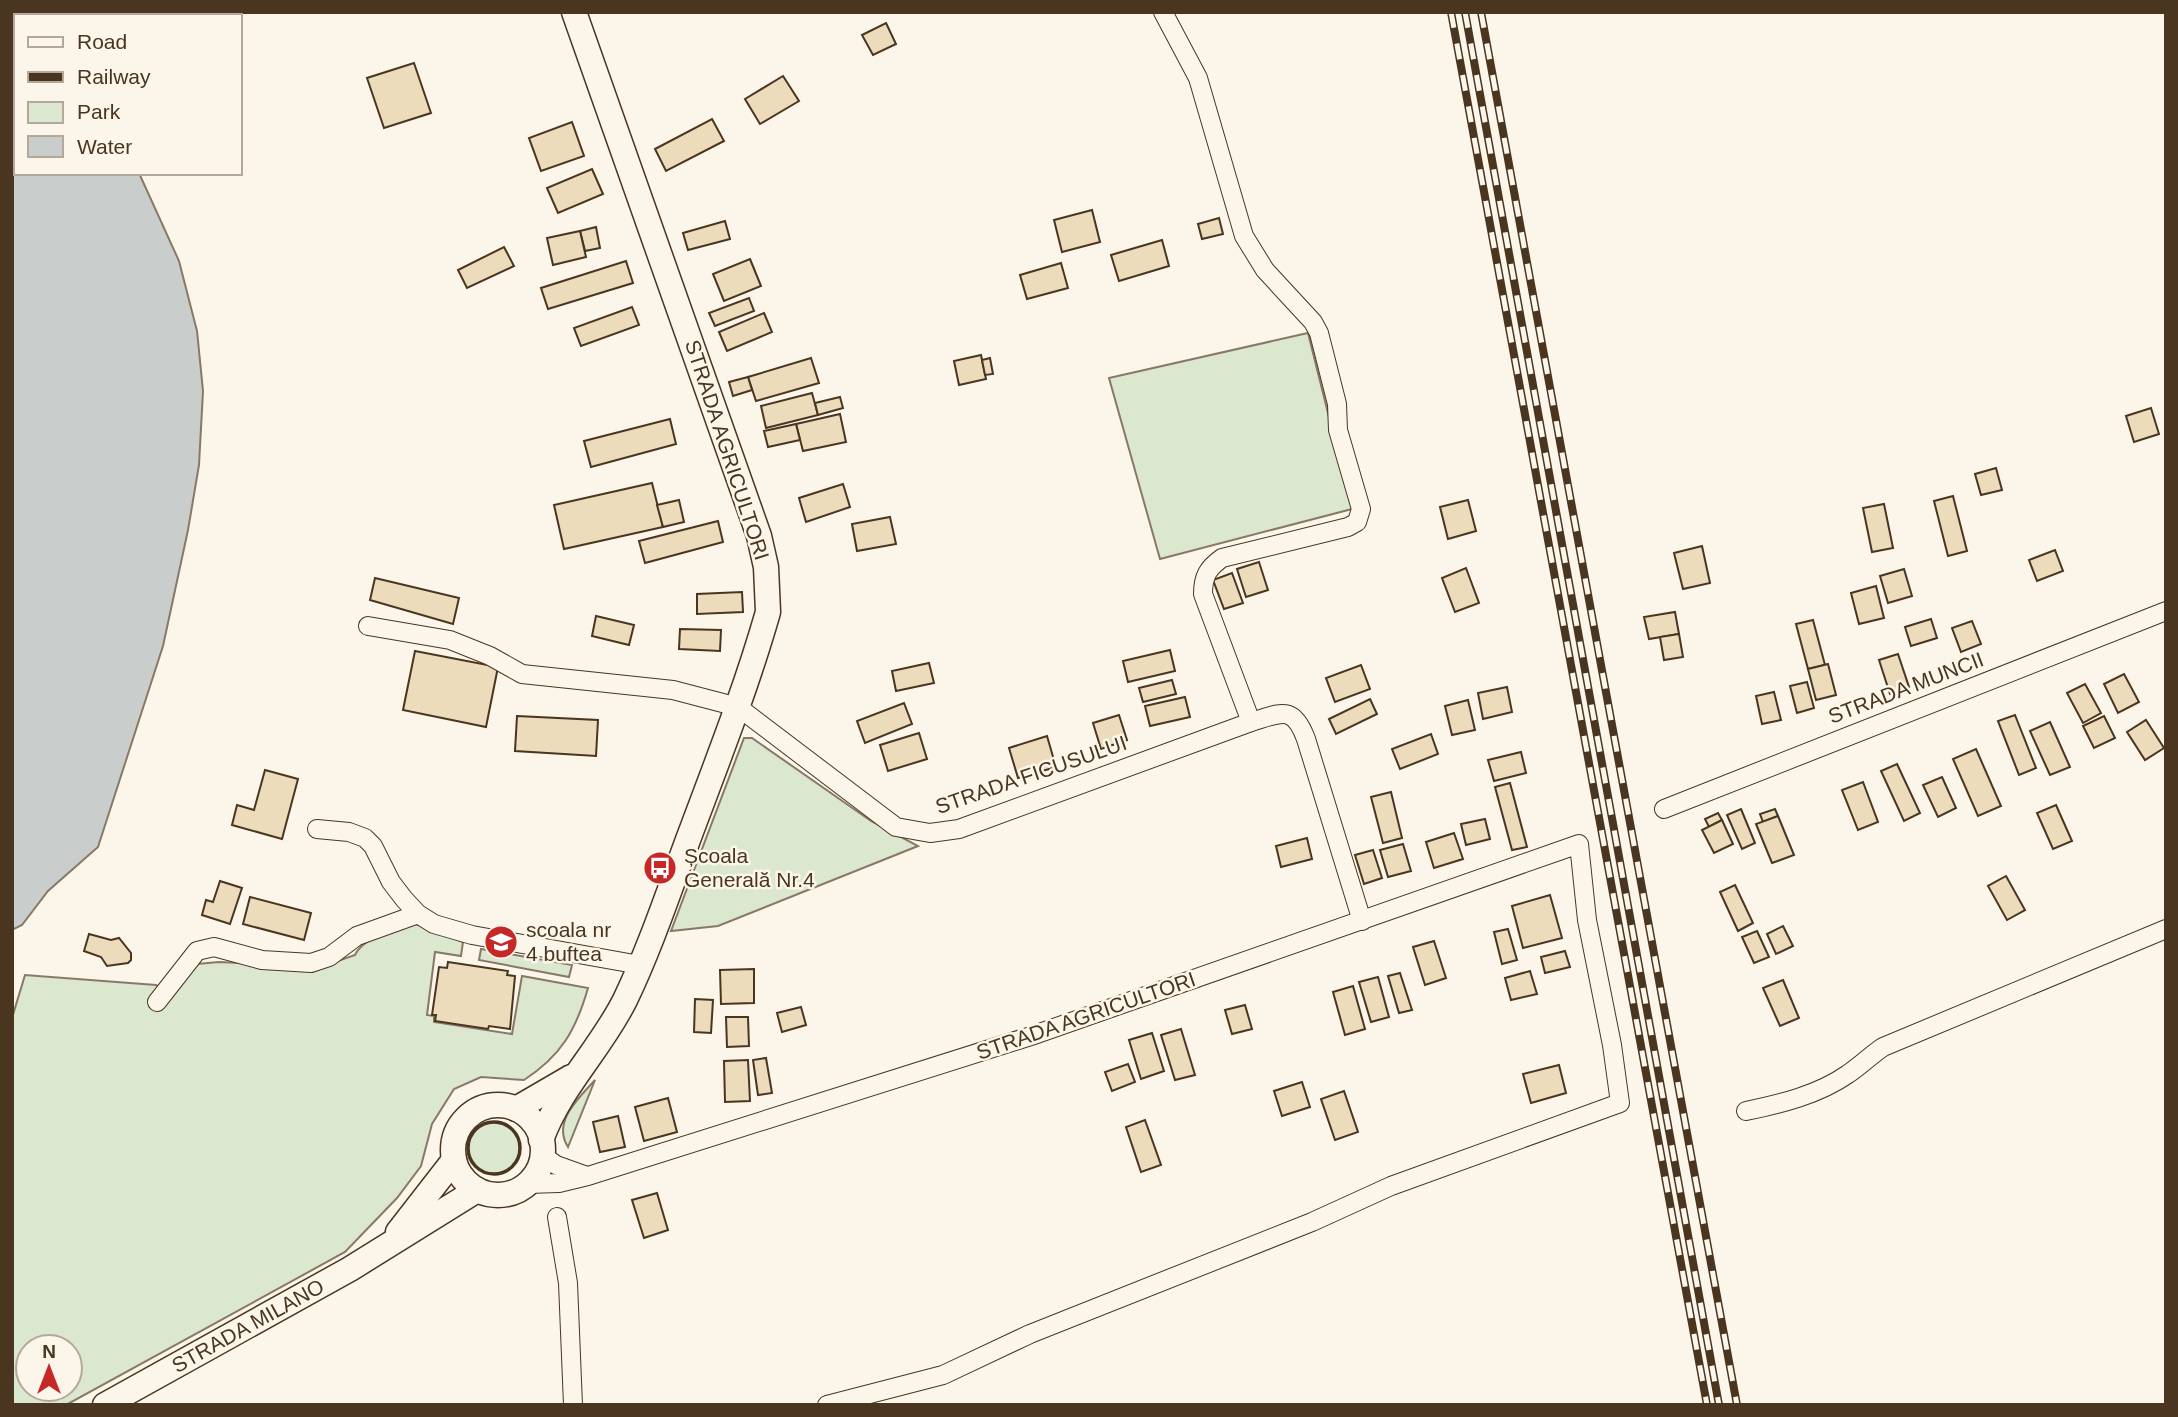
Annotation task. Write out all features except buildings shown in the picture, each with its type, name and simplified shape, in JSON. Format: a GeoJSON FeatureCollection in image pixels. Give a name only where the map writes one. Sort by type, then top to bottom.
{"type":"FeatureCollection","features":[{"type":"Feature","properties":{"kind":"main road","name":"STRADA AGRICULTORI"},"geometry":{"type":"LineString","coordinates":[[542,1148],[550,1116],[575,1075],[601,1042],[640,965],[738,708],[768,612],[769,596],[764,553],[574,12]]}},
{"type":"Feature","properties":{"kind":"main road","name":"STRADA AGRICULTORI"},"geometry":{"type":"LineString","coordinates":[[516,1109],[575,1075]]}},
{"type":"Feature","properties":{"kind":"main road"},"geometry":{"type":"LineString","coordinates":[[497,1105],[516,1109],[531,1120],[542,1148],[538,1171],[527,1184],[503,1195],[477,1190],[458,1172],[454,1160],[456,1133],[472,1113],[497,1105]]}},
{"type":"Feature","properties":{"kind":"main road","name":"STRADA MILANO"},"geometry":{"type":"LineString","coordinates":[[389,1244],[454,1160]]}},
{"type":"Feature","properties":{"kind":"main road","name":"STRADA MILANO"},"geometry":{"type":"LineString","coordinates":[[105,1405],[265,1318],[477,1190]]}},
{"type":"Feature","properties":{"kind":"street"},"geometry":{"type":"LineString","coordinates":[[1163,12],[1198,78],[1244,236],[1265,270],[1314,322],[1319,333],[1337,404],[1338,430],[1361,509],[1357,522],[1348,527],[1223,558],[1210,567],[1203,580],[1203,594],[1251,722]]}},
{"type":"Feature","properties":{"kind":"street","name":"STRADA MUNCII"},"geometry":{"type":"LineString","coordinates":[[1664,809],[2166,611]]}},
{"type":"Feature","properties":{"kind":"street","name":"STRADA FICUSULUI"},"geometry":{"type":"LineString","coordinates":[[368,625],[450,640],[490,656],[522,674],[673,690],[738,708],[897,827],[930,833],[959,829],[1251,722],[1282,713],[1290,714],[1300,724],[1362,921]]}},
{"type":"Feature","properties":{"kind":"street"},"geometry":{"type":"LineString","coordinates":[[317,829],[349,832],[365,838],[373,846],[391,883],[418,914],[452,930],[640,965]]}},
{"type":"Feature","properties":{"kind":"street","name":"STRADA AGRICULTORI"},"geometry":{"type":"LineString","coordinates":[[527,1184],[559,1183],[588,1176],[1031,1036],[1579,844],[1587,920],[1612,1045],[1620,1103],[1391,1186],[1312,1222],[1030,1334],[943,1375],[827,1405]]}},
{"type":"Feature","properties":{"kind":"street"},"geometry":{"type":"LineString","coordinates":[[158,1002],[197,951],[214,947],[262,960],[311,963],[330,957],[357,936],[418,914]]}},
{"type":"Feature","properties":{"kind":"street"},"geometry":{"type":"LineString","coordinates":[[1746,1111],[1784,1103],[1821,1088],[1848,1074],[1882,1047],[2166,929]]}},
{"type":"Feature","properties":{"kind":"street"},"geometry":{"type":"LineString","coordinates":[[542,1148],[565,1170],[588,1176]]}},
{"type":"Feature","properties":{"kind":"street"},"geometry":{"type":"LineString","coordinates":[[557,1217],[568,1283],[573,1405]]}},
{"type":"Feature","properties":{"kind":"green space"},"geometry":{"type":"Polygon","coordinates":[[[1308,333],[1352,509],[1160,559],[1109,378],[1308,333]]]}},
{"type":"Feature","properties":{"kind":"green space"},"geometry":{"type":"Polygon","coordinates":[[[744,738],[752,738],[871,821],[918,846],[718,926],[671,931],[744,738]]]}},
{"type":"Feature","properties":{"kind":"green space"},"geometry":{"type":"Polygon","coordinates":[[[413,923],[463,942],[461,956],[435,952],[427,1015],[434,1016],[434,1022],[512,1034],[522,976],[588,988],[578,1017],[557,1051],[524,1080],[481,1077],[454,1089],[432,1124],[421,1166],[397,1198],[345,1252],[84,1395],[84,1333],[14,1333],[14,1403],[70,1403],[12,1405],[12,1018],[25,975],[156,985],[169,995],[197,964],[219,962],[321,967],[355,955],[365,943],[413,923]]]}},
{"type":"Feature","properties":{"kind":"green space"},"geometry":{"type":"Polygon","coordinates":[[[481,949],[572,965],[569,977],[479,960],[481,949]]]}},
{"type":"Feature","properties":{"kind":"green space"},"geometry":{"type":"Polygon","coordinates":[[[595,1080],[568,1147],[563,1129],[565,1120],[575,1103],[595,1080]]]}},
{"type":"Feature","properties":{"kind":"green space"},"geometry":{"type":"Polygon","coordinates":[[[494,1122],[504,1124],[512,1130],[518,1138],[518,1158],[512,1166],[504,1172],[494,1174],[484,1172],[476,1166],[470,1158],[468,1148],[470,1138],[476,1130],[484,1124],[494,1122]]]}},
{"type":"Feature","properties":{"kind":"water"},"geometry":{"type":"Polygon","coordinates":[[[12,26],[14,175],[140,175],[179,261],[197,331],[203,391],[199,465],[163,646],[98,847],[48,891],[22,925],[12,930],[12,26]]]}},
{"type":"Feature","properties":{"kind":"railway"},"geometry":{"type":"LineString","coordinates":[[1451,12],[1707,1405]]}},
{"type":"Feature","properties":{"kind":"railway"},"geometry":{"type":"LineString","coordinates":[[1465,12],[1719,1405]]}},
{"type":"Feature","properties":{"kind":"railway"},"geometry":{"type":"LineString","coordinates":[[1481,12],[1737,1405]]}},
{"type":"Feature","properties":{"kind":"wall"},"geometry":{"type":"LineString","coordinates":[[494,1122],[504,1124],[512,1130],[518,1138],[520,1148],[518,1158],[512,1166],[504,1172],[494,1174],[484,1172],[476,1166],[470,1158],[468,1148],[470,1138],[476,1130],[484,1124],[494,1122]]}},
{"type":"Feature","properties":{"kind":"place","name":"Școala Generală Nr.4"},"geometry":{"type":"Point","coordinates":[660,868]}},
{"type":"Feature","properties":{"kind":"place","name":"scoala nr 4 buftea"},"geometry":{"type":"Point","coordinates":[501,942]}}]}
